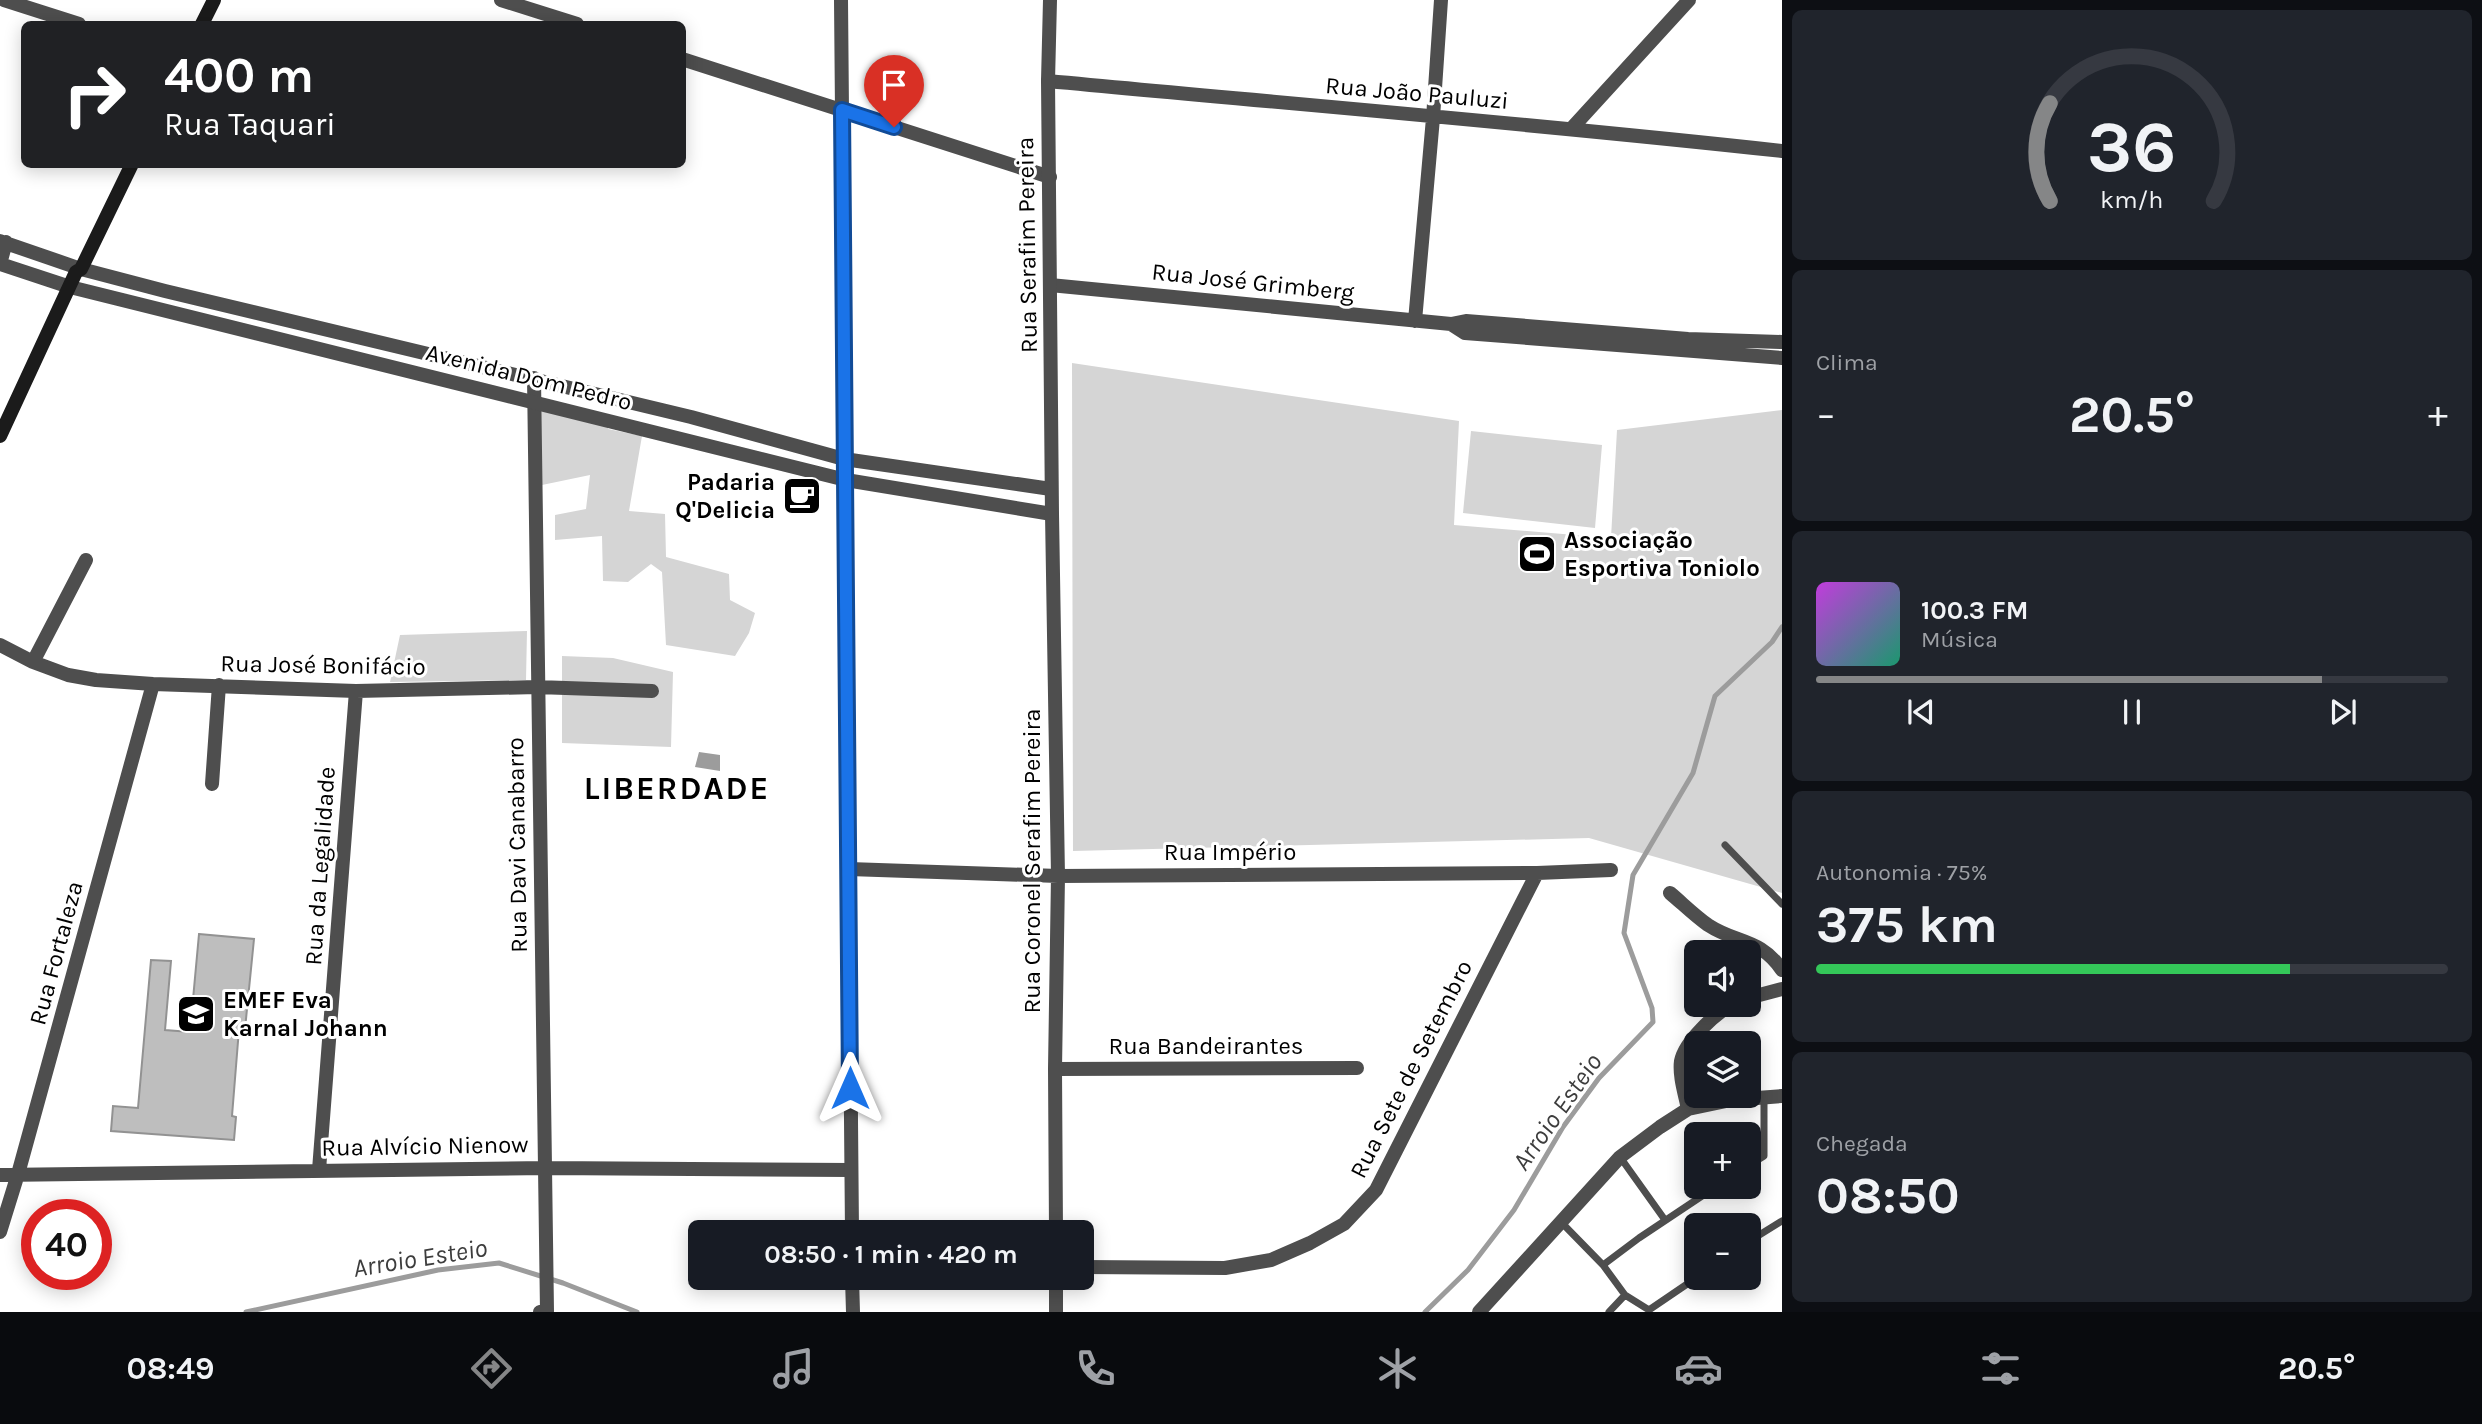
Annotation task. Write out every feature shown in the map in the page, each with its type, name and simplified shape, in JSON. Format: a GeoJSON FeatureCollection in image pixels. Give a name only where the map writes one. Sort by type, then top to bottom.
{"type":"FeatureCollection","features":[{"type":"Feature","properties":{"kind":"main road"},"geometry":{"type":"LineString","coordinates":[[204,21],[214,0]]}},
{"type":"Feature","properties":{"kind":"main road"},"geometry":{"type":"LineString","coordinates":[[0,436],[76,272],[80,269],[130,168]]}},
{"type":"Feature","properties":{"kind":"street"},"geometry":{"type":"LineString","coordinates":[[4,0],[70,21]]}},
{"type":"Feature","properties":{"kind":"street"},"geometry":{"type":"LineString","coordinates":[[501,0],[568,21]]}},
{"type":"Feature","properties":{"kind":"street"},"geometry":{"type":"LineString","coordinates":[[841,0],[852,1220]]}},
{"type":"Feature","properties":{"kind":"street","name":"Rua Serafim Pereira"},"geometry":{"type":"LineString","coordinates":[[1049,0],[1051,489]]}},
{"type":"Feature","properties":{"kind":"street"},"geometry":{"type":"LineString","coordinates":[[1415,321],[1441,0]]}},
{"type":"Feature","properties":{"kind":"street"},"geometry":{"type":"LineString","coordinates":[[1572,128],[1689,0]]}},
{"type":"Feature","properties":{"kind":"street"},"geometry":{"type":"LineString","coordinates":[[686,60],[1050,177]]}},
{"type":"Feature","properties":{"kind":"street","name":"Rua João Pauluzi"},"geometry":{"type":"LineString","coordinates":[[1048,81],[1433,118],[1572,128],[1782,151]]}},
{"type":"Feature","properties":{"kind":"street"},"geometry":{"type":"LineString","coordinates":[[0,264],[3,242]]}},
{"type":"Feature","properties":{"kind":"street","name":"Avenida Dom Pedro"},"geometry":{"type":"LineString","coordinates":[[3,242],[80,269],[165,291],[534,378],[844,459],[1051,489]]}},
{"type":"Feature","properties":{"kind":"street","name":"Avenida Dom Pedro"},"geometry":{"type":"LineString","coordinates":[[0,264],[70,287],[846,481],[1052,514]]}},
{"type":"Feature","properties":{"kind":"street","name":"Rua José Grimberg"},"geometry":{"type":"LineString","coordinates":[[1050,285],[1451,324],[1466,321],[1688,339],[1782,342]]}},
{"type":"Feature","properties":{"kind":"street"},"geometry":{"type":"LineString","coordinates":[[160,310],[165,291]]}},
{"type":"Feature","properties":{"kind":"street"},"geometry":{"type":"LineString","coordinates":[[237,329],[242,308]]}},
{"type":"Feature","properties":{"kind":"street","name":"Rua José Grimberg"},"geometry":{"type":"LineString","coordinates":[[1451,324],[1465,333],[1782,358]]}},
{"type":"Feature","properties":{"kind":"street"},"geometry":{"type":"LineString","coordinates":[[316,347],[322,328]]}},
{"type":"Feature","properties":{"kind":"street"},"geometry":{"type":"LineString","coordinates":[[394,367],[398,346]]}},
{"type":"Feature","properties":{"kind":"street"},"geometry":{"type":"LineString","coordinates":[[472,387],[476,365]]}},
{"type":"Feature","properties":{"kind":"street","name":"Rua Davi Canabarro"},"geometry":{"type":"LineString","coordinates":[[534,378],[546,1168],[547,1292],[544,1311]]}},
{"type":"Feature","properties":{"kind":"street"},"geometry":{"type":"LineString","coordinates":[[607,420],[612,399]]}},
{"type":"Feature","properties":{"kind":"street"},"geometry":{"type":"LineString","coordinates":[[687,440],[691,417]]}},
{"type":"Feature","properties":{"kind":"street"},"geometry":{"type":"LineString","coordinates":[[765,460],[770,439]]}},
{"type":"Feature","properties":{"kind":"street","name":"Rua Coronel Serafim Pereira"},"geometry":{"type":"LineString","coordinates":[[1051,489],[1058,876],[1056,1220]]}},
{"type":"Feature","properties":{"kind":"street"},"geometry":{"type":"LineString","coordinates":[[33,662],[86,561]]}},
{"type":"Feature","properties":{"kind":"street","name":"Rua José Bonifácio"},"geometry":{"type":"LineString","coordinates":[[0,645],[33,662],[68,674],[153,684],[356,691],[537,687],[652,691]]}},
{"type":"Feature","properties":{"kind":"street","name":"Rua Fortaleza"},"geometry":{"type":"LineString","coordinates":[[0,1233],[153,684]]}},
{"type":"Feature","properties":{"kind":"street"},"geometry":{"type":"LineString","coordinates":[[212,784],[219,685]]}},
{"type":"Feature","properties":{"kind":"street","name":"Rua da Legalidade"},"geometry":{"type":"LineString","coordinates":[[319,1170],[356,691]]}},
{"type":"Feature","properties":{"kind":"street","name":"Rua Império"},"geometry":{"type":"LineString","coordinates":[[849,869],[1058,876],[1537,873],[1611,870]]}},
{"type":"Feature","properties":{"kind":"street","name":"Rua Sete de Setembro"},"geometry":{"type":"LineString","coordinates":[[1094,1266],[1225,1268],[1270,1260],[1310,1243],[1344,1224],[1376,1190],[1537,873]]}},
{"type":"Feature","properties":{"kind":"street"},"geometry":{"type":"LineString","coordinates":[[1670,893],[1708,925],[1761,947],[1782,970]]}},
{"type":"Feature","properties":{"kind":"street"},"geometry":{"type":"LineString","coordinates":[[1761,995],[1782,989]]}},
{"type":"Feature","properties":{"kind":"street"},"geometry":{"type":"LineString","coordinates":[[1688,1110],[1681,1070],[1682,1057],[1707,1022],[1714,1017]]}},
{"type":"Feature","properties":{"kind":"street","name":"Rua Bandeirantes"},"geometry":{"type":"LineString","coordinates":[[1055,1069],[1357,1068]]}},
{"type":"Feature","properties":{"kind":"street"},"geometry":{"type":"LineString","coordinates":[[1479,1312],[1620,1157],[1660,1128],[1688,1110],[1764,1096],[1782,1096]]}},
{"type":"Feature","properties":{"kind":"street","name":"Rua Alvício Nienow"},"geometry":{"type":"LineString","coordinates":[[0,1175],[546,1168],[851,1170]]}},
{"type":"Feature","properties":{"kind":"street"},"geometry":{"type":"LineString","coordinates":[[852,1290],[853,1312]]}},
{"type":"Feature","properties":{"kind":"street"},"geometry":{"type":"LineString","coordinates":[[1056,1290],[1056,1312]]}},
{"type":"Feature","properties":{"kind":"lane"},"geometry":{"type":"LineString","coordinates":[[1725,845],[1782,904]]}},
{"type":"Feature","properties":{"kind":"lane"},"geometry":{"type":"LineString","coordinates":[[1761,1158],[1764,1156],[1764,1096]]}},
{"type":"Feature","properties":{"kind":"lane"},"geometry":{"type":"LineString","coordinates":[[1620,1157],[1665,1220]]}},
{"type":"Feature","properties":{"kind":"lane"},"geometry":{"type":"LineString","coordinates":[[1603,1265],[1697,1199]]}},
{"type":"Feature","properties":{"kind":"lane"},"geometry":{"type":"LineString","coordinates":[[1761,1234],[1782,1221]]}},
{"type":"Feature","properties":{"kind":"lane"},"geometry":{"type":"LineString","coordinates":[[1561,1222],[1603,1265],[1625,1295],[1649,1310],[1684,1286]]}},
{"type":"Feature","properties":{"kind":"lane"},"geometry":{"type":"LineString","coordinates":[[1609,1312],[1625,1295]]}},
{"type":"Feature","properties":{"kind":"shaded area"},"geometry":{"type":"Polygon","coordinates":[[[1072,363],[1459,421],[1454,525],[1611,538],[1617,430],[1782,410],[1782,893],[1589,838],[1073,851],[1072,363]]]}},
{"type":"Feature","properties":{"kind":"shaded area"},"geometry":{"type":"Polygon","coordinates":[[[540,404],[610,420],[608,429],[642,436],[629,511],[665,514],[666,557],[729,574],[730,600],[755,613],[749,633],[735,656],[666,645],[662,572],[651,564],[628,582],[603,581],[602,536],[555,540],[555,515],[586,509],[590,475],[542,485],[540,404]]]}},
{"type":"Feature","properties":{"kind":"shaded area"},"geometry":{"type":"Polygon","coordinates":[[[1471,431],[1602,445],[1595,528],[1463,513],[1471,431]]]}},
{"type":"Feature","properties":{"kind":"shaded area"},"geometry":{"type":"Polygon","coordinates":[[[527,631],[526,680],[390,682],[400,635],[527,631]]]}},
{"type":"Feature","properties":{"kind":"shaded area"},"geometry":{"type":"Polygon","coordinates":[[[562,656],[613,658],[673,672],[671,747],[562,743],[562,656]]]}},
{"type":"Feature","properties":{"kind":"shaded area"},"geometry":{"type":"Polygon","coordinates":[[[699,752],[720,755],[720,771],[695,767],[699,752]]]}},
{"type":"Feature","properties":{"kind":"building","name":"EMEF Eva Karnal Johann"},"geometry":{"type":"Polygon","coordinates":[[[199,934],[254,939],[245,1029],[239,1029],[232,1116],[236,1117],[234,1140],[111,1131],[113,1106],[138,1108],[151,960],[171,961],[165,1030],[190,1032],[199,934]]]}},
{"type":"Feature","properties":{"kind":"waterway","name":"Arroio Esteio"},"geometry":{"type":"LineString","coordinates":[[1425,1312],[1468,1270],[1514,1210],[1563,1127],[1599,1078],[1653,1022],[1652,1008],[1624,933],[1633,875],[1693,773],[1715,696],[1772,642],[1782,627]]}},
{"type":"Feature","properties":{"kind":"waterway","name":"Arroio Esteio"},"geometry":{"type":"LineString","coordinates":[[246,1312],[438,1270],[499,1263],[563,1283],[637,1312]]}},
{"type":"Feature","properties":{"kind":"place","name":"Padaria Q'Delicia"},"geometry":{"type":"Point","coordinates":[802,496]}},
{"type":"Feature","properties":{"kind":"place","name":"Associação Esportiva Toniolo"},"geometry":{"type":"Point","coordinates":[1537,554]}},
{"type":"Feature","properties":{"kind":"place","name":"EMEF Eva Karnal Johann"},"geometry":{"type":"Point","coordinates":[196,1014]}},
{"type":"Feature","properties":{"kind":"district","name":"LIBERDADE"},"geometry":{"type":"Point","coordinates":[677,788]}},
{"type":"Feature","properties":{"kind":"route"},"geometry":{"type":"LineString","coordinates":[[850,1088],[842,110],[894,127]]}}]}
